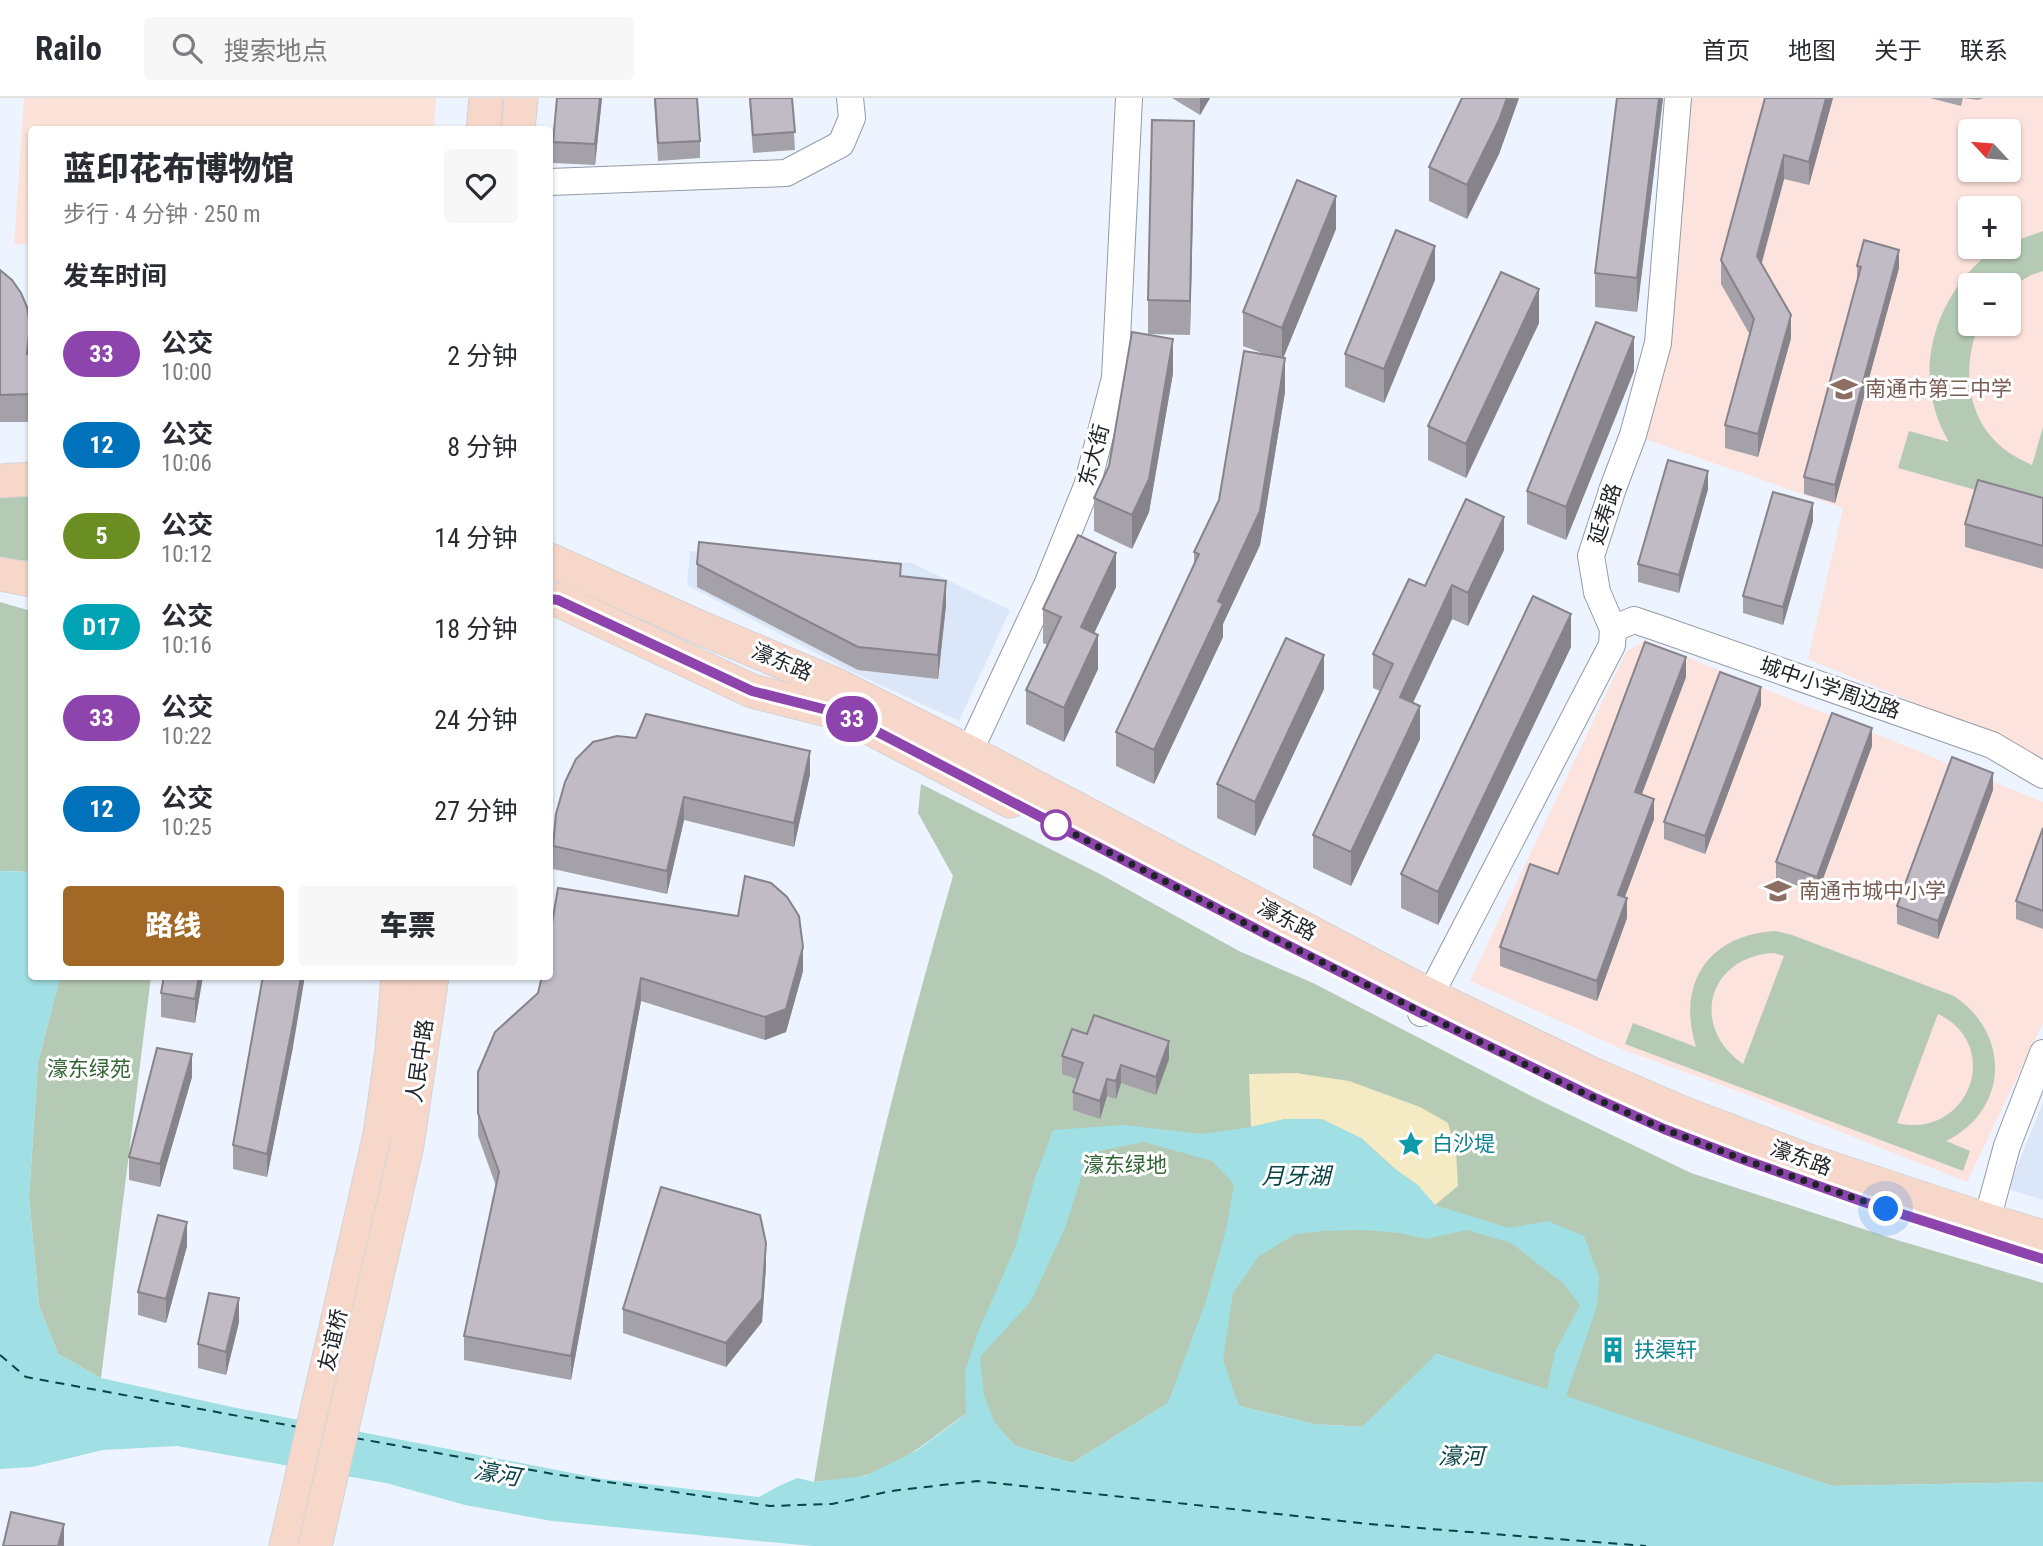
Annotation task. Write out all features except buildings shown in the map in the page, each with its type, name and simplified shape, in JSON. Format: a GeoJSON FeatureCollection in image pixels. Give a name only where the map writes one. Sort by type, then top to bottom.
{"type":"FeatureCollection","features":[{"type":"Feature","properties":{"kind":"main road"},"geometry":{"type":"LineString","coordinates":[[482,126],[486,98]]}},
{"type":"Feature","properties":{"kind":"main road"},"geometry":{"type":"LineString","coordinates":[[518,126],[521,98]]}},
{"type":"Feature","properties":{"kind":"main road"},"geometry":{"type":"LineString","coordinates":[[0,481],[28,479]]}},
{"type":"Feature","properties":{"kind":"main road","name":"濠东路"},"geometry":{"type":"LineString","coordinates":[[553,561],[834,684],[972,768],[1426,1004],[1570,1087],[1664,1129],[1742,1159],[1864,1202],[2043,1259]]}},
{"type":"Feature","properties":{"kind":"main road"},"geometry":{"type":"LineString","coordinates":[[0,574],[28,579]]}},
{"type":"Feature","properties":{"kind":"main road","name":"濠东路"},"geometry":{"type":"LineString","coordinates":[[553,599],[752,691],[843,714],[972,768]]}},
{"type":"Feature","properties":{"kind":"main road","name":"人民中路"},"geometry":{"type":"LineString","coordinates":[[394,1140],[392,1050],[398,980]]}},
{"type":"Feature","properties":{"kind":"main road","name":"人民中路"},"geometry":{"type":"LineString","coordinates":[[394,1140],[424,1041],[432,980]]}},
{"type":"Feature","properties":{"kind":"main road","name":"濠东路"},"geometry":{"type":"LineString","coordinates":[[1426,1004],[1680,1112],[1809,1161],[2043,1237]]}},
{"type":"Feature","properties":{"kind":"main road","name":"友谊桥"},"geometry":{"type":"LineString","coordinates":[[286,1546],[394,1140]]}},
{"type":"Feature","properties":{"kind":"main road","name":"友谊桥"},"geometry":{"type":"LineString","coordinates":[[315,1546],[394,1140]]}},
{"type":"Feature","properties":{"kind":"street"},"geometry":{"type":"LineString","coordinates":[[553,182],[786,173],[841,144],[852,118],[850,98]]}},
{"type":"Feature","properties":{"kind":"street","name":"东大街"},"geometry":{"type":"LineString","coordinates":[[972,768],[1087,486],[1115,378],[1129,98]]}},
{"type":"Feature","properties":{"kind":"street","name":"延寿路"},"geometry":{"type":"LineString","coordinates":[[1613,629],[1597,592],[1591,556],[1633,435],[1658,343],[1678,98]]}},
{"type":"Feature","properties":{"kind":"street","name":"城中小学周边路"},"geometry":{"type":"LineString","coordinates":[[1613,629],[1634,620],[1656,627],[1992,745],[2043,775]]}},
{"type":"Feature","properties":{"kind":"street"},"geometry":{"type":"LineString","coordinates":[[1426,1004],[1612,645],[1613,629]]}},
{"type":"Feature","properties":{"kind":"street"},"geometry":{"type":"LineString","coordinates":[[1987,1220],[2007,1146],[2043,1053]]}},
{"type":"Feature","properties":{"kind":"shaded area"},"geometry":{"type":"Polygon","coordinates":[[[24,98],[436,98],[434,126],[28,126],[28,243],[14,245],[24,98]]]}},
{"type":"Feature","properties":{"kind":"shaded area","name":"南通市第三中学"},"geometry":{"type":"Polygon","coordinates":[[[1678,98],[2043,98],[2043,758],[1808,659],[1843,508],[1633,435],[1678,98]]]}},
{"type":"Feature","properties":{"kind":"shaded area"},"geometry":{"type":"Polygon","coordinates":[[[690,551],[912,563],[1010,610],[959,721],[848,670],[687,585],[690,551]]]}},
{"type":"Feature","properties":{"kind":"shaded area","name":"南通市城中小学"},"geometry":{"type":"Polygon","coordinates":[[[1645,640],[2043,802],[2043,1023],[1967,1182],[1748,1095],[1624,1050],[1470,981],[1626,652],[1645,640]]]}},
{"type":"Feature","properties":{"kind":"shaded area"},"geometry":{"type":"Polygon","coordinates":[[[2043,1102],[2043,1200],[2008,1189],[2043,1102]]]}},
{"type":"Feature","properties":{"kind":"green space"},"geometry":{"type":"Polygon","coordinates":[[[2043,231],[2043,271],[2021,281],[2021,273],[1968,273],[1982,259],[2021,259],[2021,239],[2043,231]]]}},
{"type":"Feature","properties":{"kind":"green space"},"geometry":{"type":"Polygon","coordinates":[[[1958,286],[1958,336],[1975,336],[1969,376],[1971,394],[1983,426],[2008,452],[2032,465],[2043,427],[2043,509],[1898,468],[1909,431],[1949,442],[1938,420],[1930,376],[1936,331],[1958,286]]]}},
{"type":"Feature","properties":{"kind":"green space"},"geometry":{"type":"Polygon","coordinates":[[[0,492],[28,492],[28,561],[0,559],[0,492]]]}},
{"type":"Feature","properties":{"kind":"green space"},"geometry":{"type":"Polygon","coordinates":[[[0,602],[28,610],[28,872],[0,871],[0,602]]]}},
{"type":"Feature","properties":{"kind":"green space","name":"濠东绿地"},"geometry":{"type":"Polygon","coordinates":[[[921,784],[1100,874],[1239,951],[1313,983],[1533,1097],[1691,1173],[1897,1240],[2043,1283],[2043,1482],[1832,1486],[1437,1354],[1363,1427],[1314,1424],[1239,1406],[1168,1403],[1072,1463],[1015,1446],[995,1424],[966,1414],[917,1450],[877,1472],[814,1482],[841,1325],[865,1212],[907,1043],[953,876],[918,813],[921,784]]]}},
{"type":"Feature","properties":{"kind":"green space"},"geometry":{"type":"Polygon","coordinates":[[[1776,931],[1792,935],[1954,996],[1973,1012],[1986,1030],[1993,1050],[1995,1071],[1991,1092],[1982,1111],[1967,1127],[1946,1141],[1970,1151],[1963,1171],[1625,1044],[1633,1023],[1696,1047],[1691,1024],[1691,1002],[1695,983],[1703,966],[1716,952],[1732,941],[1753,934],[1776,931]],[[1774,953],[1752,957],[1734,966],[1721,980],[1714,996],[1712,1013],[1716,1031],[1726,1049],[1743,1064],[1784,956],[1774,953]],[[1938,1014],[1897,1123],[1922,1124],[1943,1118],[1959,1104],[1969,1086],[1973,1067],[1970,1046],[1958,1028],[1938,1014]]]}},
{"type":"Feature","properties":{"kind":"green space","name":"濠东绿苑"},"geometry":{"type":"Polygon","coordinates":[[[59,980],[151,980],[101,1378],[58,1354],[39,1306],[29,1197],[38,1062],[59,980]]]}},
{"type":"Feature","properties":{"kind":"sand","name":"白沙堤"},"geometry":{"type":"Polygon","coordinates":[[[1296,1073],[1349,1081],[1420,1107],[1448,1123],[1456,1150],[1458,1186],[1435,1205],[1361,1138],[1285,1119],[1251,1127],[1249,1074],[1296,1073]]]}},
{"type":"Feature","properties":{"kind":"water","name":"濠河"},"geometry":{"type":"Polygon","coordinates":[[[0,871],[28,872],[28,980],[59,980],[38,1062],[29,1197],[39,1306],[58,1354],[101,1378],[227,1406],[603,1479],[759,1497],[797,1478],[814,1482],[865,1476],[916,1451],[966,1414],[965,1371],[978,1332],[1015,1248],[1035,1178],[1053,1130],[1124,1125],[1202,1134],[1285,1119],[1322,1119],[1361,1138],[1391,1166],[1418,1185],[1435,1205],[1509,1228],[1548,1221],[1584,1236],[1599,1277],[1597,1306],[1566,1396],[1832,1486],[2043,1482],[2043,1546],[812,1546],[552,1521],[465,1505],[386,1483],[177,1446],[103,1450],[32,1467],[0,1469],[0,871]],[[1144,1142],[1089,1153],[1065,1228],[1031,1301],[980,1357],[984,1395],[995,1424],[1015,1446],[1072,1463],[1168,1403],[1206,1301],[1227,1226],[1234,1184],[1212,1161],[1144,1142]],[[1364,1230],[1295,1234],[1258,1257],[1233,1293],[1223,1360],[1239,1406],[1314,1424],[1362,1427],[1436,1354],[1547,1389],[1555,1352],[1580,1305],[1563,1283],[1511,1243],[1467,1230],[1426,1239],[1400,1233],[1364,1230]]]}},
{"type":"Feature","properties":{"kind":"ferry route"},"geometry":{"type":"LineString","coordinates":[[0,1355],[26,1377],[298,1427]]}},
{"type":"Feature","properties":{"kind":"ferry route"},"geometry":{"type":"LineString","coordinates":[[355,1438],[553,1474],[770,1506],[832,1504],[891,1491],[977,1481],[1368,1524],[1646,1546]]}},
{"type":"Feature","properties":{"kind":"bus line","name":"33"},"geometry":{"type":"LineString","coordinates":[[553,599],[752,691],[843,714],[1421,1013],[1570,1087],[1664,1129],[1864,1202],[2043,1259]]}},
{"type":"Feature","properties":{"kind":"place","name":"南通市第三中学"},"geometry":{"type":"Point","coordinates":[1844,389]}},
{"type":"Feature","properties":{"kind":"place","name":"南通市城中小学"},"geometry":{"type":"Point","coordinates":[1778,891]}},
{"type":"Feature","properties":{"kind":"place","name":"白沙堤"},"geometry":{"type":"Point","coordinates":[1411,1144]}},
{"type":"Feature","properties":{"kind":"place","name":"扶渠轩"},"geometry":{"type":"Point","coordinates":[1613,1350]}},
{"type":"Feature","properties":{"kind":"route"},"geometry":{"type":"LineString","coordinates":[[1056,825],[1570,1087],[1664,1129],[1886,1209]]}},
{"type":"Feature","properties":{"kind":"water label","name":"月牙湖"},"geometry":{"type":"Point","coordinates":[1296,1176]}}]}
